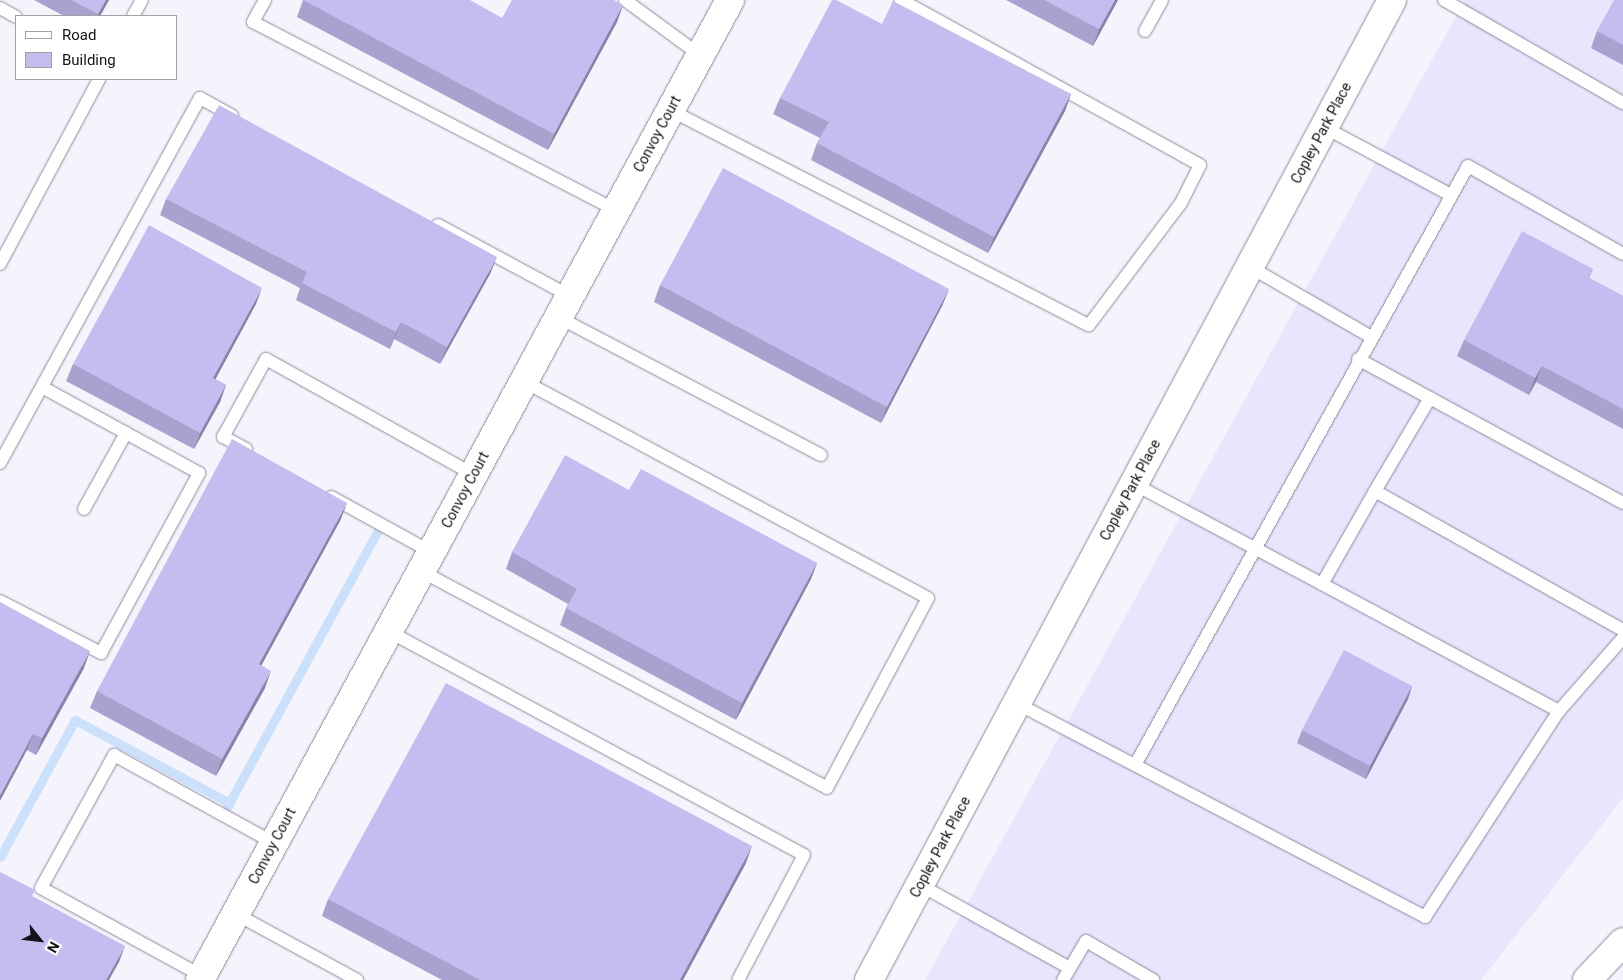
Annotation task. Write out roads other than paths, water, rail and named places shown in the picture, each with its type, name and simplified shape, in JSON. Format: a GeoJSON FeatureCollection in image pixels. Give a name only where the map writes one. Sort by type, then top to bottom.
{"type":"FeatureCollection","features":[{"type":"Feature","properties":{"kind":"main road","name":"Convoy Court"},"geometry":{"type":"LineString","coordinates":[[201,978],[730,0]]}},
{"type":"Feature","properties":{"kind":"main road","name":"Copley Park Place"},"geometry":{"type":"LineString","coordinates":[[869,980],[1392,0]]}},
{"type":"Feature","properties":{"kind":"main road"},"geometry":{"type":"LineString","coordinates":[[1587,980],[1623,942]]}},
{"type":"Feature","properties":{"kind":"lane"},"geometry":{"type":"LineString","coordinates":[[134,15],[142,0]]}},
{"type":"Feature","properties":{"kind":"lane"},"geometry":{"type":"LineString","coordinates":[[264,0],[253,22],[616,210]]}},
{"type":"Feature","properties":{"kind":"lane"},"geometry":{"type":"LineString","coordinates":[[625,0],[700,56]]}},
{"type":"Feature","properties":{"kind":"lane"},"geometry":{"type":"LineString","coordinates":[[670,110],[1089,325],[1181,202],[1200,164],[902,0]]}},
{"type":"Feature","properties":{"kind":"lane"},"geometry":{"type":"LineString","coordinates":[[1145,31],[1162,0]]}},
{"type":"Feature","properties":{"kind":"lane"},"geometry":{"type":"LineString","coordinates":[[1444,0],[1623,103]]}},
{"type":"Feature","properties":{"kind":"lane"},"geometry":{"type":"LineString","coordinates":[[0,8],[15,16]]}},
{"type":"Feature","properties":{"kind":"lane"},"geometry":{"type":"LineString","coordinates":[[0,264],[98,80]]}},
{"type":"Feature","properties":{"kind":"lane"},"geometry":{"type":"LineString","coordinates":[[0,463],[44,388],[200,98],[243,121]]}},
{"type":"Feature","properties":{"kind":"lane"},"geometry":{"type":"LineString","coordinates":[[1324,127],[1451,195]]}},
{"type":"Feature","properties":{"kind":"lane"},"geometry":{"type":"LineString","coordinates":[[1134,765],[1252,547],[1468,166],[1623,254]]}},
{"type":"Feature","properties":{"kind":"lane"},"geometry":{"type":"LineString","coordinates":[[427,219],[564,306],[821,455]]}},
{"type":"Feature","properties":{"kind":"lane"},"geometry":{"type":"LineString","coordinates":[[1250,267],[1372,337]]}},
{"type":"Feature","properties":{"kind":"lane"},"geometry":{"type":"LineString","coordinates":[[256,455],[223,437],[266,359],[474,474]]}},
{"type":"Feature","properties":{"kind":"lane"},"geometry":{"type":"LineString","coordinates":[[1358,359],[1623,503]]}},
{"type":"Feature","properties":{"kind":"lane"},"geometry":{"type":"LineString","coordinates":[[315,487],[426,561],[827,788],[928,598],[524,381]]}},
{"type":"Feature","properties":{"kind":"lane"},"geometry":{"type":"LineString","coordinates":[[0,601],[101,654],[199,473],[44,388]]}},
{"type":"Feature","properties":{"kind":"lane"},"geometry":{"type":"LineString","coordinates":[[1322,584],[1430,398]]}},
{"type":"Feature","properties":{"kind":"lane"},"geometry":{"type":"LineString","coordinates":[[84,509],[126,433]]}},
{"type":"Feature","properties":{"kind":"lane"},"geometry":{"type":"LineString","coordinates":[[1134,484],[1559,711]]}},
{"type":"Feature","properties":{"kind":"lane"},"geometry":{"type":"LineString","coordinates":[[1375,491],[1623,630]]}},
{"type":"Feature","properties":{"kind":"lane"},"geometry":{"type":"LineString","coordinates":[[388,631],[804,855],[738,980]]}},
{"type":"Feature","properties":{"kind":"lane"},"geometry":{"type":"LineString","coordinates":[[1016,703],[1425,917],[1559,711],[1623,638]]}},
{"type":"Feature","properties":{"kind":"lane"},"geometry":{"type":"LineString","coordinates":[[201,978],[41,888],[114,755],[274,843]]}},
{"type":"Feature","properties":{"kind":"lane"},"geometry":{"type":"LineString","coordinates":[[920,885],[1070,968]]}},
{"type":"Feature","properties":{"kind":"lane"},"geometry":{"type":"LineString","coordinates":[[236,914],[357,980]]}},
{"type":"Feature","properties":{"kind":"lane"},"geometry":{"type":"LineString","coordinates":[[1063,980],[1086,941],[1153,980]]}},
{"type":"Feature","properties":{"kind":"waterway"},"geometry":{"type":"LineString","coordinates":[[227,807],[381,524]]}},
{"type":"Feature","properties":{"kind":"waterway"},"geometry":{"type":"LineString","coordinates":[[0,857],[75,720],[230,803]]}}]}
